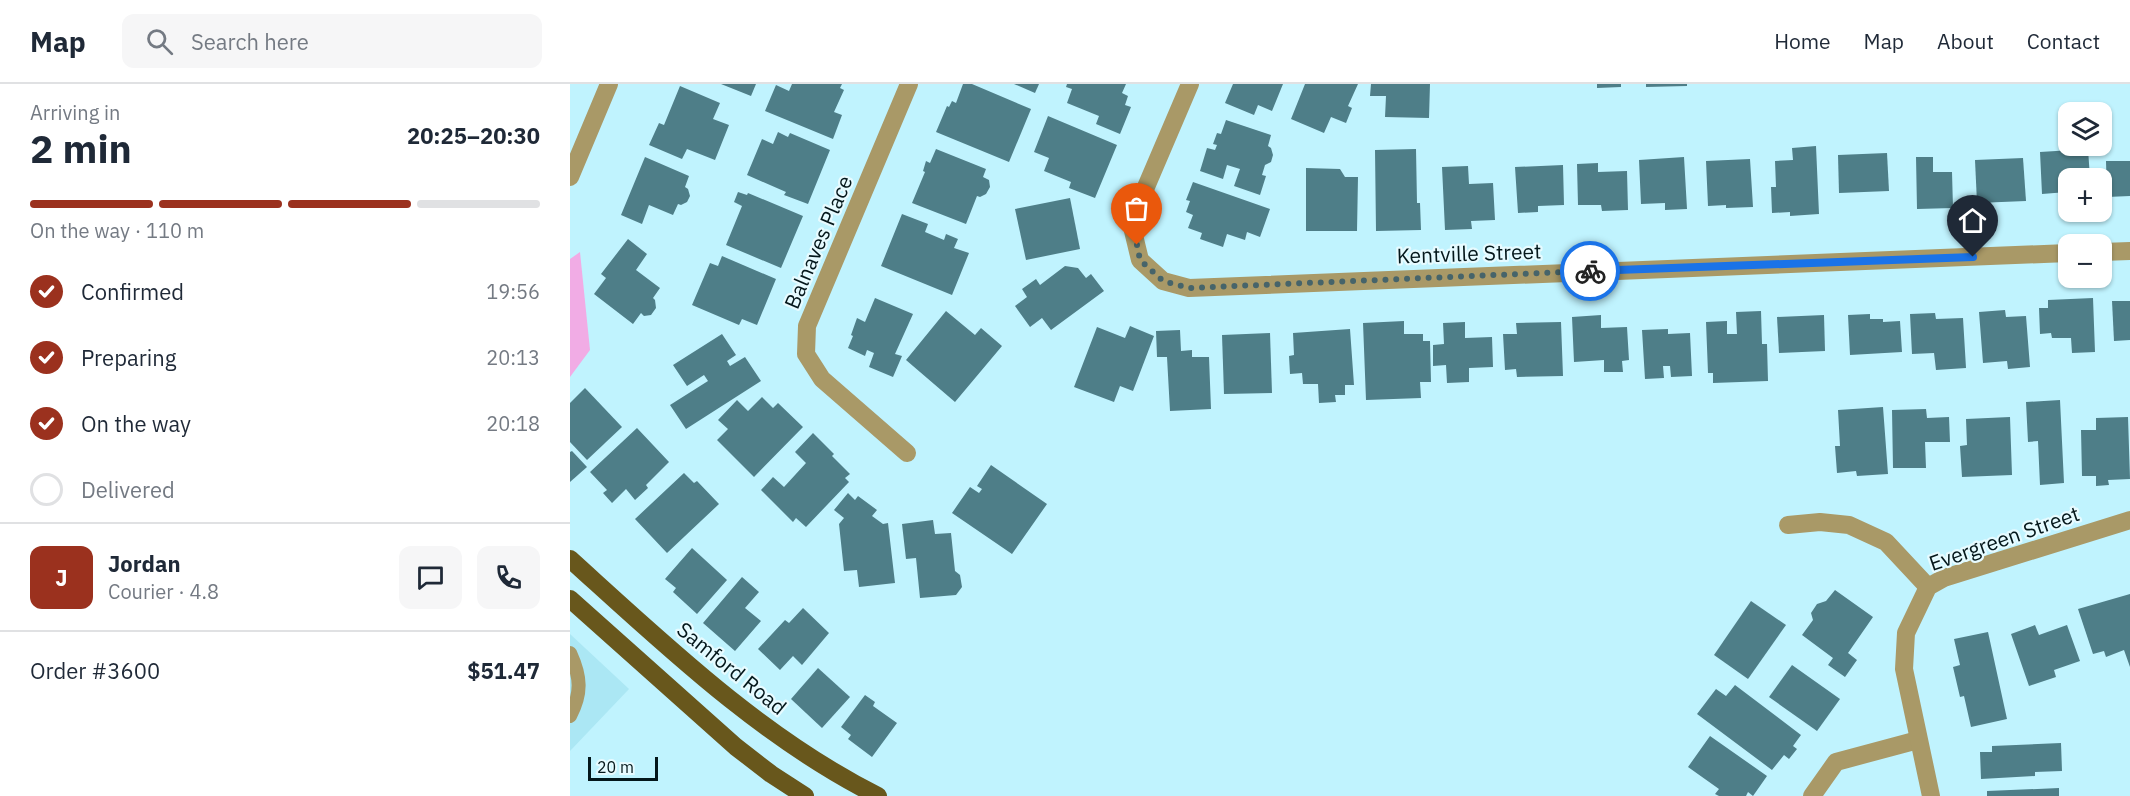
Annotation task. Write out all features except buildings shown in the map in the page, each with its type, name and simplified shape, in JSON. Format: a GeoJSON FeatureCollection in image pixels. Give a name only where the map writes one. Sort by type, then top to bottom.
{"type":"FeatureCollection","features":[{"type":"Feature","properties":{"kind":"main road","name":"Samford Road"},"geometry":{"type":"LineString","coordinates":[[570,559],[734,702],[823,765],[878,796]]}},
{"type":"Feature","properties":{"kind":"main road"},"geometry":{"type":"LineString","coordinates":[[570,599],[736,747],[805,796]]}},
{"type":"Feature","properties":{"kind":"street"},"geometry":{"type":"LineString","coordinates":[[570,177],[609,84]]}},
{"type":"Feature","properties":{"kind":"street","name":"Balnaves Place"},"geometry":{"type":"LineString","coordinates":[[907,453],[822,379],[806,354],[807,326],[909,84]]}},
{"type":"Feature","properties":{"kind":"street","name":"Kentville Street"},"geometry":{"type":"LineString","coordinates":[[1190,84],[1140,201],[1133,231],[1140,260],[1163,281],[1189,288],[2058,253]]}},
{"type":"Feature","properties":{"kind":"street"},"geometry":{"type":"LineString","coordinates":[[2112,252],[2130,251]]}},
{"type":"Feature","properties":{"kind":"street","name":"Evergreen Street"},"geometry":{"type":"LineString","coordinates":[[1931,796],[1904,669],[1906,633],[1929,587],[1944,578],[2130,520]]}},
{"type":"Feature","properties":{"kind":"street"},"geometry":{"type":"LineString","coordinates":[[1788,525],[1820,522],[1849,525],[1886,542],[1929,587]]}},
{"type":"Feature","properties":{"kind":"street"},"geometry":{"type":"LineString","coordinates":[[1812,796],[1836,762],[1918,740]]}},
{"type":"Feature","properties":{"kind":"lane"},"geometry":{"type":"LineString","coordinates":[[570,653],[577,668],[579,686],[577,703],[570,716]]}},
{"type":"Feature","properties":{"kind":"shaded area"},"geometry":{"type":"Polygon","coordinates":[[[580,252],[590,350],[570,377],[570,259],[580,252]]]}},
{"type":"Feature","properties":{"kind":"shaded area"},"geometry":{"type":"Polygon","coordinates":[[[570,634],[629,689],[570,751],[570,634]]]}},
{"type":"Feature","properties":{"kind":"way so far"},"geometry":{"type":"LineString","coordinates":[[1137,245],[1140,260],[1163,281],[1189,288],[1590,271]]}},
{"type":"Feature","properties":{"kind":"route"},"geometry":{"type":"LineString","coordinates":[[1590,271],[1973,257]]}}]}
